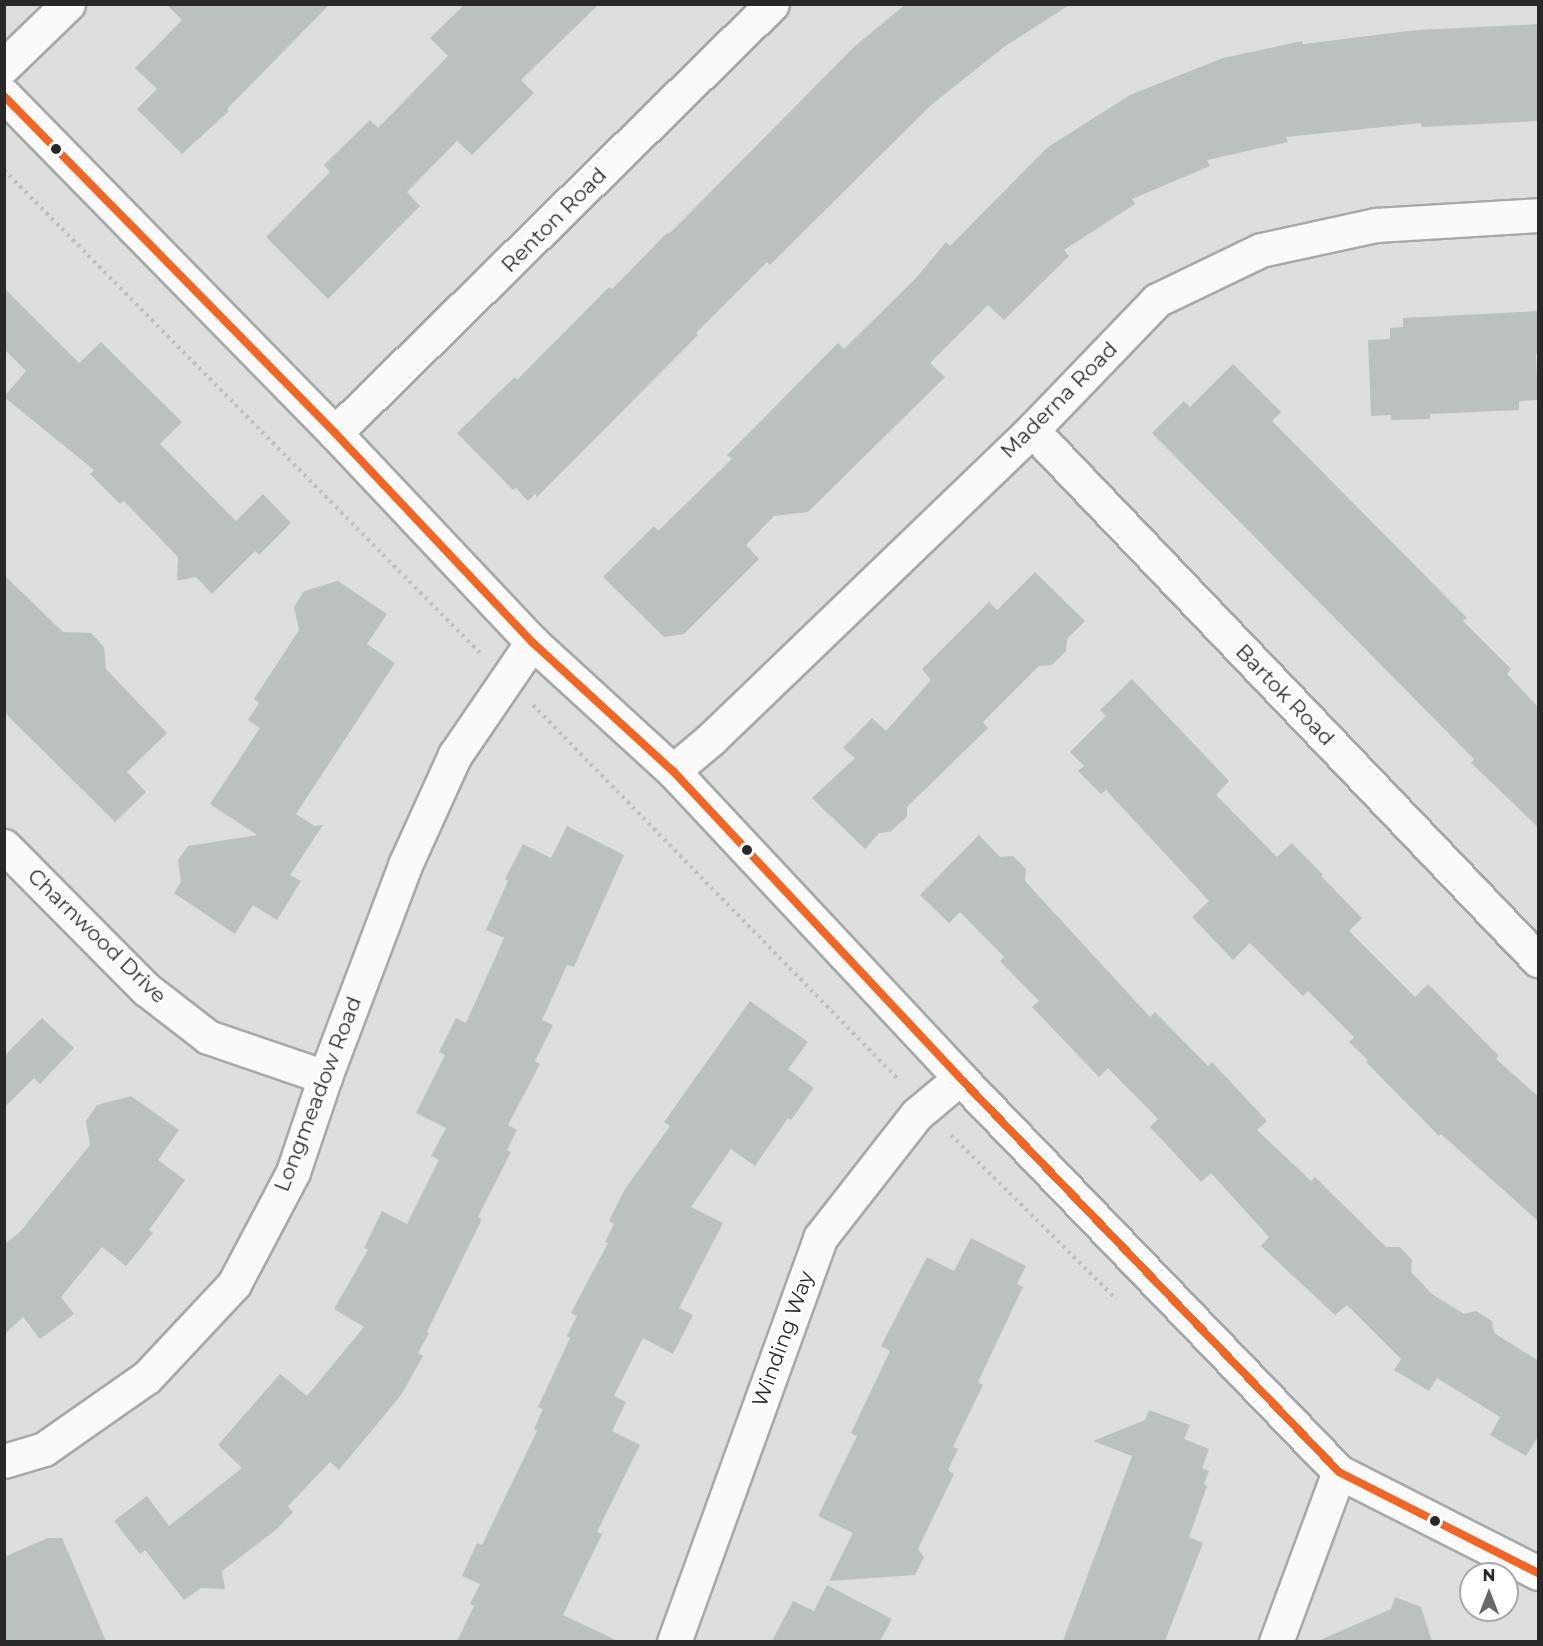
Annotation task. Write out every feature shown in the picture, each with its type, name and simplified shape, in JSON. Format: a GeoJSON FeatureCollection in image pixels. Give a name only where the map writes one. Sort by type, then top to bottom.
{"type":"FeatureCollection","features":[{"type":"Feature","properties":{"kind":"street"},"geometry":{"type":"LineString","coordinates":[[4,66],[68,4]]}},
{"type":"Feature","properties":{"kind":"street","name":"Renton Road"},"geometry":{"type":"LineString","coordinates":[[334,433],[772,4]]}},
{"type":"Feature","properties":{"kind":"street"},"geometry":{"type":"LineString","coordinates":[[4,95],[334,433],[532,642],[673,771],[960,1078],[1339,1472],[1539,1573]]}},
{"type":"Feature","properties":{"kind":"street","name":"Maderna Road"},"geometry":{"type":"LineString","coordinates":[[673,771],[719,731],[1032,430],[1157,300],[1261,250],[1376,225],[1539,214]]}},
{"type":"Feature","properties":{"kind":"street","name":"Bartok Road"},"geometry":{"type":"LineString","coordinates":[[1032,430],[1534,947]]}},
{"type":"Feature","properties":{"kind":"street","name":"Longmeadow Road"},"geometry":{"type":"LineString","coordinates":[[4,1461],[44,1449],[147,1377],[234,1284],[293,1173],[325,1077],[405,865],[455,755],[532,642]]}},
{"type":"Feature","properties":{"kind":"street","name":"Charnwood Drive"},"geometry":{"type":"LineString","coordinates":[[4,846],[146,989],[208,1037],[325,1077]]}},
{"type":"Feature","properties":{"kind":"street","name":"Winding Way"},"geometry":{"type":"LineString","coordinates":[[674,1641],[820,1238],[926,1106],[960,1078]]}},
{"type":"Feature","properties":{"kind":"street"},"geometry":{"type":"LineString","coordinates":[[1276,1641],[1339,1472]]}},
{"type":"Feature","properties":{"kind":"path"},"geometry":{"type":"LineString","coordinates":[[4,170],[926,1106],[954,1138],[1123,1305]]}},
{"type":"Feature","properties":{"kind":"building"},"geometry":{"type":"Polygon","coordinates":[[[166,4],[330,4],[227,109],[229,111],[182,154],[137,109],[157,89],[135,68],[182,20],[166,4]]]}},
{"type":"Feature","properties":{"kind":"building"},"geometry":{"type":"Polygon","coordinates":[[[465,4],[599,4],[521,80],[534,93],[472,155],[457,141],[407,192],[420,206],[328,299],[266,237],[330,172],[324,165],[370,120],[378,128],[448,56],[430,38],[465,4]]]}},
{"type":"Feature","properties":{"kind":"building"},"geometry":{"type":"Polygon","coordinates":[[[906,4],[1071,4],[1004,47],[930,106],[770,265],[767,262],[537,497],[535,494],[528,501],[516,488],[513,490],[457,433],[515,377],[517,380],[609,287],[612,289],[668,232],[669,234],[855,46],[906,4]]]}},
{"type":"Feature","properties":{"kind":"building"},"geometry":{"type":"Polygon","coordinates":[[[1539,24],[1539,121],[1422,127],[1421,123],[1286,137],[1288,142],[1207,160],[1210,166],[1132,199],[1135,204],[1064,250],[1069,256],[1004,320],[988,305],[930,363],[945,377],[808,512],[774,516],[746,545],[759,559],[684,634],[664,637],[603,577],[654,526],[658,531],[732,459],[727,455],[838,343],[844,349],[916,278],[946,242],[950,246],[1048,147],[1130,95],[1223,58],[1302,41],[1303,44],[1417,30],[1539,24]]]}},
{"type":"Feature","properties":{"kind":"building"},"geometry":{"type":"Polygon","coordinates":[[[4,288],[79,363],[101,342],[182,422],[160,444],[236,521],[263,494],[291,523],[259,555],[255,551],[212,594],[196,577],[177,581],[178,557],[124,501],[120,504],[90,474],[94,470],[4,397],[26,371],[4,349],[4,288]]]}},
{"type":"Feature","properties":{"kind":"building"},"geometry":{"type":"Polygon","coordinates":[[[1539,311],[1539,354],[1536,354],[1538,400],[1519,401],[1519,410],[1430,414],[1430,419],[1391,420],[1391,415],[1371,416],[1368,340],[1390,339],[1390,328],[1403,327],[1403,318],[1539,311]]]}},
{"type":"Feature","properties":{"kind":"building"},"geometry":{"type":"Polygon","coordinates":[[[1233,364],[1281,412],[1272,421],[1467,618],[1463,621],[1511,669],[1507,674],[1539,708],[1539,828],[1471,763],[1474,759],[1152,433],[1184,401],[1190,407],[1233,364]]]}},
{"type":"Feature","properties":{"kind":"building"},"geometry":{"type":"Polygon","coordinates":[[[1035,572],[1085,621],[1067,639],[1066,651],[1052,665],[1039,666],[983,722],[988,728],[907,807],[907,817],[890,832],[879,833],[865,849],[812,798],[855,758],[843,748],[872,718],[886,731],[931,680],[922,669],[989,602],[997,610],[1035,572]]]}},
{"type":"Feature","properties":{"kind":"building"},"geometry":{"type":"Polygon","coordinates":[[[4,575],[63,632],[91,633],[104,647],[106,669],[167,733],[127,772],[146,792],[115,822],[4,712],[4,575]]]}},
{"type":"Feature","properties":{"kind":"building"},"geometry":{"type":"Polygon","coordinates":[[[338,581],[387,614],[367,644],[395,663],[296,814],[315,826],[323,825],[290,875],[301,881],[277,920],[253,905],[235,934],[174,893],[181,882],[178,860],[188,846],[257,835],[210,804],[260,728],[248,720],[259,703],[254,699],[299,630],[294,607],[304,591],[338,581]]]}},
{"type":"Feature","properties":{"kind":"building"},"geometry":{"type":"Polygon","coordinates":[[[1132,679],[1229,781],[1216,795],[1277,857],[1292,843],[1362,918],[1349,931],[1415,997],[1428,984],[1499,1056],[1496,1059],[1539,1097],[1539,1222],[1441,1134],[1439,1136],[1366,1062],[1368,1060],[1349,1042],[1354,1037],[1308,991],[1303,996],[1250,943],[1233,960],[1192,917],[1209,901],[1106,790],[1101,794],[1078,771],[1084,766],[1070,752],[1106,716],[1100,710],[1132,679]]]}},
{"type":"Feature","properties":{"kind":"building"},"geometry":{"type":"Polygon","coordinates":[[[567,826],[624,855],[574,967],[567,965],[542,1020],[553,1025],[535,1061],[540,1064],[508,1125],[517,1130],[507,1150],[511,1152],[478,1217],[482,1219],[427,1332],[429,1333],[418,1353],[423,1356],[401,1395],[339,1470],[330,1462],[288,1506],[293,1512],[277,1529],[222,1571],[225,1589],[201,1588],[184,1600],[145,1550],[140,1554],[114,1521],[147,1496],[169,1526],[242,1468],[218,1445],[280,1374],[307,1396],[364,1327],[334,1309],[368,1250],[364,1248],[382,1211],[407,1224],[439,1160],[431,1156],[446,1128],[416,1113],[445,1055],[439,1052],[456,1018],[466,1023],[504,938],[486,930],[508,881],[505,879],[523,844],[551,858],[567,826]]]}},
{"type":"Feature","properties":{"kind":"building"},"geometry":{"type":"Polygon","coordinates":[[[979,835],[1000,857],[1013,856],[1026,869],[1025,881],[1150,1017],[1155,1012],[1208,1066],[1212,1062],[1267,1121],[1257,1130],[1311,1181],[1315,1177],[1386,1247],[1400,1247],[1412,1260],[1411,1272],[1432,1294],[1464,1314],[1476,1311],[1492,1321],[1494,1333],[1539,1361],[1539,1435],[1526,1456],[1490,1435],[1500,1417],[1437,1378],[1429,1391],[1394,1370],[1401,1359],[1347,1305],[1335,1315],[1261,1246],[1269,1237],[1211,1173],[1201,1182],[1150,1127],[1158,1119],[1108,1068],[1099,1077],[1032,1007],[1039,1001],[1000,961],[1004,957],[960,912],[949,923],[920,895],[979,835]]]}},
{"type":"Feature","properties":{"kind":"building"},"geometry":{"type":"Polygon","coordinates":[[[750,1001],[808,1042],[788,1069],[814,1088],[791,1120],[788,1118],[755,1166],[731,1149],[691,1207],[723,1223],[679,1308],[693,1315],[673,1354],[643,1338],[614,1396],[626,1402],[612,1431],[640,1445],[597,1532],[602,1534],[563,1615],[618,1641],[457,1641],[474,1606],[470,1604],[480,1584],[462,1576],[477,1543],[482,1545],[537,1431],[534,1429],[543,1409],[538,1407],[570,1338],[567,1336],[577,1316],[571,1313],[608,1243],[605,1242],[614,1224],[609,1221],[625,1189],[670,1126],[664,1122],[750,1001]]]}},
{"type":"Feature","properties":{"kind":"building"},"geometry":{"type":"Polygon","coordinates":[[[42,1018],[74,1048],[40,1084],[34,1078],[4,1108],[4,1056],[42,1018]]]}},
{"type":"Feature","properties":{"kind":"building"},"geometry":{"type":"Polygon","coordinates":[[[131,1096],[179,1130],[158,1160],[185,1180],[149,1230],[153,1233],[126,1266],[102,1247],[61,1297],[74,1314],[40,1339],[23,1317],[4,1335],[4,1244],[19,1233],[90,1145],[86,1121],[97,1105],[131,1096]]]}},
{"type":"Feature","properties":{"kind":"building"},"geometry":{"type":"Polygon","coordinates":[[[971,1238],[1026,1266],[1017,1284],[1023,1287],[978,1382],[983,1385],[953,1447],[958,1449],[948,1470],[954,1474],[918,1549],[924,1557],[915,1575],[829,1581],[853,1533],[818,1516],[857,1436],[851,1433],[890,1351],[881,1346],[927,1257],[954,1271],[971,1238]]]}},
{"type":"Feature","properties":{"kind":"building"},"geometry":{"type":"Polygon","coordinates":[[[1149,1410],[1190,1425],[1184,1439],[1209,1449],[1202,1468],[1209,1471],[1204,1484],[1207,1486],[1189,1537],[1203,1543],[1165,1641],[1063,1641],[1132,1456],[1093,1441],[1145,1420],[1149,1410]]]}},
{"type":"Feature","properties":{"kind":"building"},"geometry":{"type":"Polygon","coordinates":[[[48,1538],[62,1538],[106,1641],[4,1641],[4,1557],[48,1538]]]}},
{"type":"Feature","properties":{"kind":"building"},"geometry":{"type":"Polygon","coordinates":[[[827,1585],[892,1619],[880,1641],[772,1641],[793,1601],[814,1611],[827,1585]]]}},
{"type":"Feature","properties":{"kind":"building"},"geometry":{"type":"Polygon","coordinates":[[[1395,1597],[1421,1607],[1432,1641],[1318,1641],[1391,1609],[1395,1597]]]}},
{"type":"Feature","properties":{"kind":"transit line"},"geometry":{"type":"LineString","coordinates":[[4,96],[335,433],[532,642],[673,771],[960,1078],[1339,1472],[1538,1573]]}}]}
